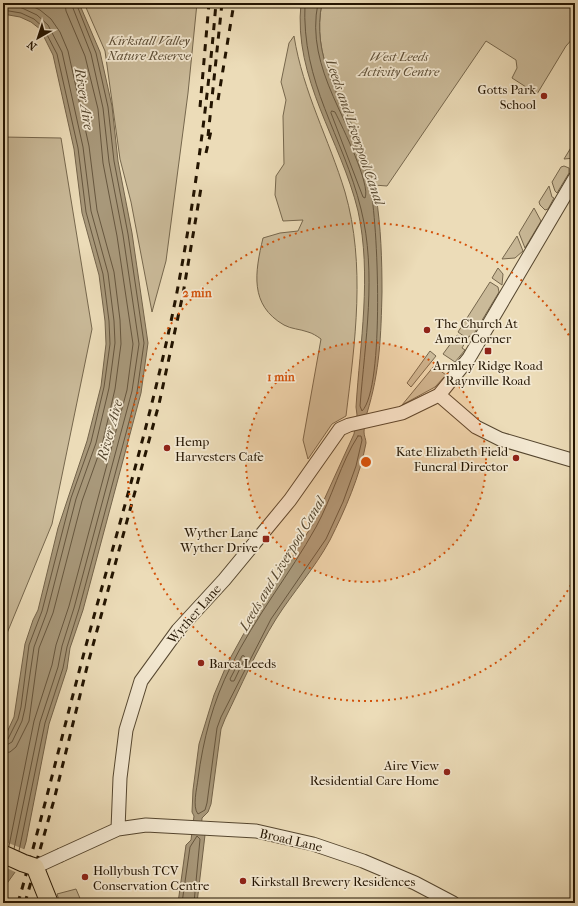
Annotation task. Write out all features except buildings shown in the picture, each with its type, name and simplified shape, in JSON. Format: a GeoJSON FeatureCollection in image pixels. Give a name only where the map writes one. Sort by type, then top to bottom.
{"type":"FeatureCollection","features":[{"type":"Feature","properties":{"kind":"main road"},"geometry":{"type":"LineString","coordinates":[[3,854],[23,864],[35,867],[49,902]]}},
{"type":"Feature","properties":{"kind":"street","name":"Wyther Lane"},"geometry":{"type":"LineString","coordinates":[[118,829],[120,778],[126,730],[141,681],[178,630],[224,580],[290,500],[340,429],[349,425],[402,413],[426,403],[439,395],[469,358],[575,178]]}},
{"type":"Feature","properties":{"kind":"street"},"geometry":{"type":"LineString","coordinates":[[439,395],[476,427],[500,439],[575,461]]}},
{"type":"Feature","properties":{"kind":"street","name":"Broad Lane"},"geometry":{"type":"LineString","coordinates":[[118,829],[146,824],[183,826],[211,830],[256,831],[313,844],[363,861],[415,883],[453,903]]}},
{"type":"Feature","properties":{"kind":"street"},"geometry":{"type":"LineString","coordinates":[[35,867],[118,829]]}},
{"type":"Feature","properties":{"kind":"green space","name":"Kirkstall Valley Nature Reserve"},"geometry":{"type":"Polygon","coordinates":[[[84,3],[197,3],[188,93],[166,261],[152,312],[131,202],[120,159],[105,51],[84,3]]]}},
{"type":"Feature","properties":{"kind":"green space","name":"West Leeds Activity Centre"},"geometry":{"type":"Polygon","coordinates":[[[322,3],[575,3],[575,36],[566,46],[537,94],[512,78],[517,68],[516,60],[486,41],[387,186],[374,185],[361,144],[337,93],[324,59],[320,41],[322,3]]]}},
{"type":"Feature","properties":{"kind":"green space"},"geometry":{"type":"Polygon","coordinates":[[[294,36],[298,57],[310,96],[339,172],[345,192],[355,247],[357,275],[357,304],[353,360],[346,416],[332,424],[308,459],[303,440],[321,339],[310,332],[284,325],[273,317],[265,308],[257,287],[258,263],[263,238],[280,233],[298,231],[303,220],[283,221],[275,195],[276,176],[284,164],[283,116],[286,100],[281,82],[289,43],[294,36]]]}},
{"type":"Feature","properties":{"kind":"green space"},"geometry":{"type":"Polygon","coordinates":[[[3,137],[61,138],[92,329],[52,524],[3,643],[3,137]]]}},
{"type":"Feature","properties":{"kind":"green space"},"geometry":{"type":"Polygon","coordinates":[[[575,141],[575,158],[564,159],[575,141]]]}},
{"type":"Feature","properties":{"kind":"green space"},"geometry":{"type":"Polygon","coordinates":[[[564,166],[569,168],[569,173],[557,193],[552,182],[561,167],[564,166]]]}},
{"type":"Feature","properties":{"kind":"green space"},"geometry":{"type":"Polygon","coordinates":[[[549,186],[552,197],[554,198],[548,209],[545,210],[539,202],[549,186]]]}},
{"type":"Feature","properties":{"kind":"green space"},"geometry":{"type":"Polygon","coordinates":[[[534,208],[541,221],[525,248],[519,233],[534,208]]]}},
{"type":"Feature","properties":{"kind":"green space"},"geometry":{"type":"Polygon","coordinates":[[[517,236],[523,251],[515,258],[502,259],[517,236]]]}},
{"type":"Feature","properties":{"kind":"green space"},"geometry":{"type":"Polygon","coordinates":[[[498,268],[503,274],[502,285],[492,278],[498,268]]]}},
{"type":"Feature","properties":{"kind":"green space"},"geometry":{"type":"Polygon","coordinates":[[[490,282],[498,287],[499,292],[472,337],[469,336],[468,339],[458,332],[490,282]]]}},
{"type":"Feature","properties":{"kind":"green space"},"geometry":{"type":"Polygon","coordinates":[[[457,335],[466,341],[462,348],[465,350],[455,362],[443,354],[457,335]]]}},
{"type":"Feature","properties":{"kind":"green space"},"geometry":{"type":"Polygon","coordinates":[[[430,351],[436,356],[411,387],[407,383],[430,351]]]}},
{"type":"Feature","properties":{"kind":"green space"},"geometry":{"type":"Polygon","coordinates":[[[434,366],[446,375],[435,387],[402,405],[434,366]]]}},
{"type":"Feature","properties":{"kind":"green space"},"geometry":{"type":"Polygon","coordinates":[[[76,889],[82,903],[60,903],[57,894],[76,889]]]}},
{"type":"Feature","properties":{"kind":"water","name":"River Aire"},"geometry":{"type":"Polygon","coordinates":[[[3,3],[79,3],[100,52],[112,106],[118,161],[132,233],[148,343],[141,393],[83,610],[70,648],[67,669],[49,724],[26,842],[18,868],[3,889],[3,741],[14,717],[25,644],[38,610],[58,528],[87,441],[101,386],[106,344],[105,321],[99,275],[82,213],[74,149],[53,55],[40,29],[31,22],[20,17],[3,14],[3,3]]]}},
{"type":"Feature","properties":{"kind":"water","name":"Leeds and Liverpool Canal"},"geometry":{"type":"Polygon","coordinates":[[[301,3],[322,3],[320,41],[324,59],[337,93],[364,150],[375,190],[380,232],[382,280],[381,323],[377,368],[365,425],[364,433],[366,443],[360,468],[346,505],[324,550],[283,609],[262,643],[221,729],[211,804],[208,812],[202,818],[201,833],[205,835],[197,903],[178,903],[186,845],[191,840],[194,816],[192,812],[193,790],[199,744],[214,695],[227,664],[243,635],[313,524],[354,434],[357,415],[356,407],[365,284],[362,235],[358,211],[350,185],[320,109],[304,58],[300,31],[301,3]]]}},
{"type":"Feature","properties":{"kind":"pier"},"geometry":{"type":"Polygon","coordinates":[[[3,838],[6,842],[26,850],[17,873],[3,866],[3,838]]]}},
{"type":"Feature","properties":{"kind":"railway"},"geometry":{"type":"LineString","coordinates":[[200,107],[209,3]]}},
{"type":"Feature","properties":{"kind":"railway"},"geometry":{"type":"LineString","coordinates":[[18,903],[88,638],[136,466],[168,336],[184,256],[195,184],[205,112],[216,3]]}},
{"type":"Feature","properties":{"kind":"railway"},"geometry":{"type":"LineString","coordinates":[[208,136],[222,3]]}},
{"type":"Feature","properties":{"kind":"railway"},"geometry":{"type":"LineString","coordinates":[[218,100],[234,3]]}},
{"type":"Feature","properties":{"kind":"railway"},"geometry":{"type":"LineString","coordinates":[[206,153],[211,131]]}},
{"type":"Feature","properties":{"kind":"railway"},"geometry":{"type":"LineString","coordinates":[[25,903],[54,800],[87,667],[159,404],[183,294],[201,188]]}},
{"type":"Feature","properties":{"kind":"place","name":"Gotts Park School"},"geometry":{"type":"Point","coordinates":[544,96]}},
{"type":"Feature","properties":{"kind":"place","name":"The Church At Amen Corner"},"geometry":{"type":"Point","coordinates":[427,330]}},
{"type":"Feature","properties":{"kind":"place","name":"Armley Ridge Road Raynville Road"},"geometry":{"type":"Point","coordinates":[488,351]}},
{"type":"Feature","properties":{"kind":"place","name":"Hemp Harvesters Cafe"},"geometry":{"type":"Point","coordinates":[167,448]}},
{"type":"Feature","properties":{"kind":"place","name":"Kate Elizabeth Field Funeral Director"},"geometry":{"type":"Point","coordinates":[516,458]}},
{"type":"Feature","properties":{"kind":"place","name":"Wyther Lane Wyther Drive"},"geometry":{"type":"Point","coordinates":[266,539]}},
{"type":"Feature","properties":{"kind":"place","name":"Barca Leeds"},"geometry":{"type":"Point","coordinates":[201,663]}},
{"type":"Feature","properties":{"kind":"place","name":"Aire View Residential Care Home"},"geometry":{"type":"Point","coordinates":[447,772]}},
{"type":"Feature","properties":{"kind":"place","name":"Hollybush TCV Conservation Centre"},"geometry":{"type":"Point","coordinates":[85,877]}},
{"type":"Feature","properties":{"kind":"place","name":"Kirkstall Brewery Residences"},"geometry":{"type":"Point","coordinates":[243,881]}}]}
